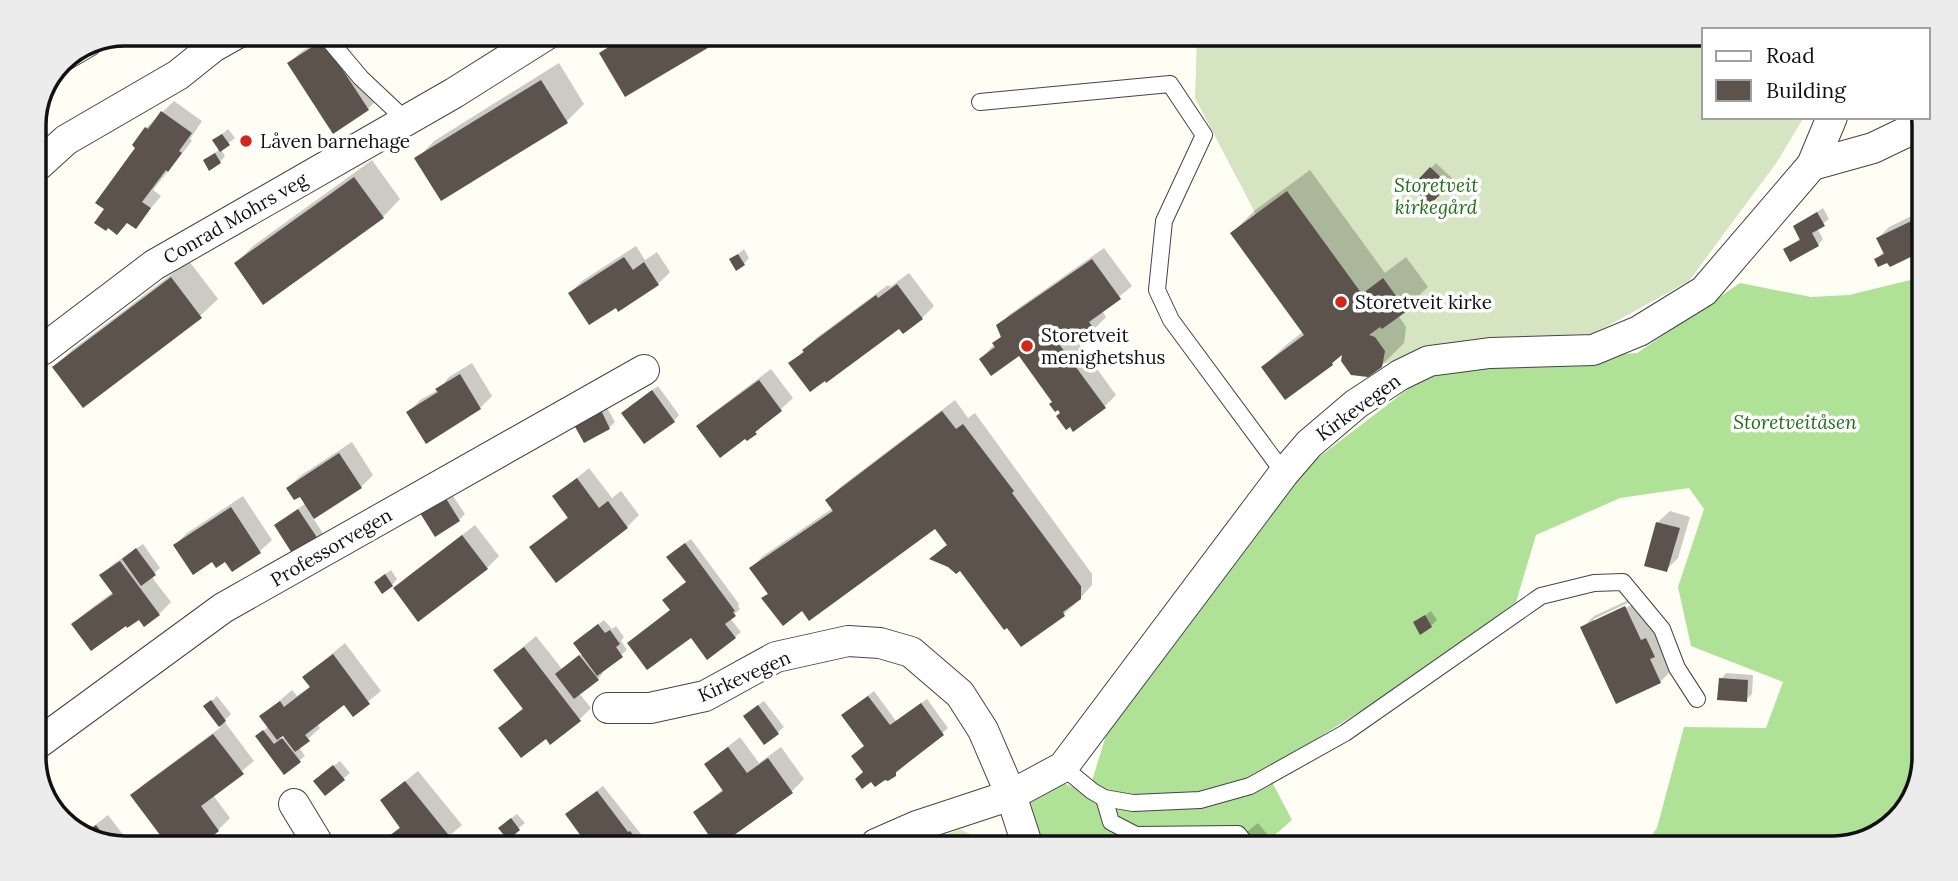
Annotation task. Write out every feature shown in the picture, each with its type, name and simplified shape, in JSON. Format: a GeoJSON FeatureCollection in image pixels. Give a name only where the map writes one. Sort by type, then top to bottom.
{"type":"FeatureCollection","features":[{"type":"Feature","properties":{"kind":"street"},"geometry":{"type":"LineString","coordinates":[[46,158],[66,140],[178,75],[214,45]]}},
{"type":"Feature","properties":{"kind":"street","name":"Conrad Mohrs veg"},"geometry":{"type":"LineString","coordinates":[[46,347],[154,265],[529,45]]}},
{"type":"Feature","properties":{"kind":"street","name":"Kirkevegen"},"geometry":{"type":"LineString","coordinates":[[894,836],[1011,795],[1063,767],[1284,473],[1309,444],[1356,404],[1400,375],[1429,361],[1490,352],[1593,350],[1639,331],[1704,292],[1812,165],[1831,119]]}},
{"type":"Feature","properties":{"kind":"street"},"geometry":{"type":"LineString","coordinates":[[1812,165],[1873,148],[1912,129]]}},
{"type":"Feature","properties":{"kind":"street","name":"Professorvegen"},"geometry":{"type":"LineString","coordinates":[[46,737],[223,608],[645,370]]}},
{"type":"Feature","properties":{"kind":"street","name":"Kirkevegen"},"geometry":{"type":"LineString","coordinates":[[608,708],[650,708],[705,696],[776,657],[848,641],[880,643],[911,652],[960,694],[983,730],[1011,795]]}},
{"type":"Feature","properties":{"kind":"street"},"geometry":{"type":"LineString","coordinates":[[1011,795],[1024,836]]}},
{"type":"Feature","properties":{"kind":"street"},"geometry":{"type":"LineString","coordinates":[[293,804],[313,836]]}},
{"type":"Feature","properties":{"kind":"lane"},"geometry":{"type":"LineString","coordinates":[[333,45],[361,78],[395,110],[402,122]]}},
{"type":"Feature","properties":{"kind":"lane"},"geometry":{"type":"LineString","coordinates":[[980,102],[1170,84],[1204,135],[1164,221],[1157,290],[1171,320],[1284,473]]}},
{"type":"Feature","properties":{"kind":"lane"},"geometry":{"type":"LineString","coordinates":[[1063,767],[1092,792],[1104,798],[1133,803],[1200,800],[1250,786],[1345,733],[1541,596],[1594,583],[1623,582],[1643,604],[1662,629],[1677,667],[1697,699]]}},
{"type":"Feature","properties":{"kind":"lane"},"geometry":{"type":"LineString","coordinates":[[1104,798],[1111,822],[1136,835],[1240,836]]}},
{"type":"Feature","properties":{"kind":"green space","name":"Storetveit kirkegård"},"geometry":{"type":"Polygon","coordinates":[[[1197,45],[1702,45],[1702,119],[1803,119],[1777,162],[1689,281],[1586,338],[1366,366],[1262,226],[1195,98],[1197,45]]]}},
{"type":"Feature","properties":{"kind":"green space","name":"Storetveitåsen"},"geometry":{"type":"Polygon","coordinates":[[[1912,280],[1911,772],[1896,805],[1877,822],[1854,833],[1834,836],[1651,836],[1657,828],[1684,727],[1766,728],[1783,682],[1691,646],[1678,587],[1704,509],[1689,488],[1620,498],[1536,535],[1516,602],[1422,672],[1296,752],[1273,784],[1292,820],[1273,836],[1241,836],[1234,829],[1224,836],[1022,836],[1007,802],[1037,771],[1088,794],[1107,732],[1297,474],[1438,366],[1637,353],[1740,283],[1811,297],[1849,295],[1912,280]]]}},
{"type":"Feature","properties":{"kind":"green space"},"geometry":{"type":"Polygon","coordinates":[[[960,829],[974,836],[942,836],[960,829]]]}},
{"type":"Feature","properties":{"kind":"building"},"geometry":{"type":"Polygon","coordinates":[[[315,45],[326,45],[369,110],[333,134],[287,63],[315,45]]]}},
{"type":"Feature","properties":{"kind":"building"},"geometry":{"type":"Polygon","coordinates":[[[612,45],[713,45],[625,97],[599,53],[612,45]]]}},
{"type":"Feature","properties":{"kind":"building"},"geometry":{"type":"Polygon","coordinates":[[[541,80],[568,123],[441,201],[414,158],[541,80]]]}},
{"type":"Feature","properties":{"kind":"building"},"geometry":{"type":"Polygon","coordinates":[[[161,111],[192,133],[179,151],[182,153],[142,202],[151,208],[136,229],[127,223],[117,235],[108,228],[106,231],[94,223],[104,209],[95,203],[135,148],[132,145],[161,111]]]}},
{"type":"Feature","properties":{"kind":"building"},"geometry":{"type":"Polygon","coordinates":[[[222,134],[230,145],[220,152],[212,140],[222,134]]]}},
{"type":"Feature","properties":{"kind":"building"},"geometry":{"type":"Polygon","coordinates":[[[215,153],[221,163],[209,171],[203,160],[215,153]]]}},
{"type":"Feature","properties":{"kind":"building"},"geometry":{"type":"Polygon","coordinates":[[[1430,167],[1449,185],[1430,205],[1412,186],[1430,167]]]}},
{"type":"Feature","properties":{"kind":"building"},"geometry":{"type":"Polygon","coordinates":[[[354,177],[384,218],[263,305],[234,263],[354,177]]]}},
{"type":"Feature","properties":{"kind":"building","name":"Storetveit kirke"},"geometry":{"type":"Polygon","coordinates":[[[1287,191],[1362,294],[1383,278],[1407,311],[1369,335],[1375,337],[1385,351],[1382,367],[1368,377],[1351,375],[1341,361],[1342,355],[1333,365],[1285,400],[1261,367],[1304,335],[1230,233],[1287,191]]]}},
{"type":"Feature","properties":{"kind":"building"},"geometry":{"type":"Polygon","coordinates":[[[1817,212],[1825,226],[1812,233],[1819,246],[1790,262],[1783,249],[1800,240],[1793,226],[1817,212]]]}},
{"type":"Feature","properties":{"kind":"building"},"geometry":{"type":"Polygon","coordinates":[[[1912,221],[1912,256],[1890,267],[1887,263],[1878,267],[1874,259],[1884,254],[1876,238],[1912,221]]]}},
{"type":"Feature","properties":{"kind":"building"},"geometry":{"type":"Polygon","coordinates":[[[738,254],[745,265],[736,271],[729,259],[738,254]]]}},
{"type":"Feature","properties":{"kind":"building"},"geometry":{"type":"Polygon","coordinates":[[[624,257],[633,270],[644,262],[659,285],[618,312],[616,308],[589,325],[568,293],[624,257]]]}},
{"type":"Feature","properties":{"kind":"building","name":"Storetveit menighetshus"},"geometry":{"type":"Polygon","coordinates":[[[1092,259],[1121,299],[1089,322],[1095,330],[1083,339],[1077,331],[1059,344],[1106,408],[1073,432],[1070,427],[1066,430],[1056,416],[1060,413],[1058,410],[1055,412],[1049,404],[1052,402],[1019,356],[991,376],[979,359],[995,347],[992,343],[1001,337],[996,325],[1092,259]]]}},
{"type":"Feature","properties":{"kind":"building"},"geometry":{"type":"Polygon","coordinates":[[[171,277],[202,318],[83,408],[52,367],[171,277]]]}},
{"type":"Feature","properties":{"kind":"building"},"geometry":{"type":"Polygon","coordinates":[[[897,284],[923,319],[903,334],[899,329],[810,392],[788,363],[876,295],[878,298],[897,284]]]}},
{"type":"Feature","properties":{"kind":"building"},"geometry":{"type":"Polygon","coordinates":[[[460,374],[481,409],[426,444],[406,412],[438,392],[435,389],[460,374]]]}},
{"type":"Feature","properties":{"kind":"building"},"geometry":{"type":"Polygon","coordinates":[[[759,380],[782,411],[755,432],[757,434],[747,441],[745,439],[720,458],[696,426],[759,380]]]}},
{"type":"Feature","properties":{"kind":"building"},"geometry":{"type":"Polygon","coordinates":[[[652,390],[675,422],[644,444],[621,413],[652,390]]]}},
{"type":"Feature","properties":{"kind":"building"},"geometry":{"type":"Polygon","coordinates":[[[600,408],[610,429],[584,443],[573,423],[600,408]]]}},
{"type":"Feature","properties":{"kind":"building"},"geometry":{"type":"Polygon","coordinates":[[[942,411],[956,429],[963,424],[1014,491],[1012,493],[1081,586],[1081,599],[1063,612],[1065,616],[1021,647],[1007,628],[1004,630],[960,571],[956,574],[948,567],[929,559],[947,545],[935,529],[809,621],[802,611],[783,626],[761,598],[768,594],[749,568],[833,511],[825,500],[942,411]]]}},
{"type":"Feature","properties":{"kind":"building"},"geometry":{"type":"Polygon","coordinates":[[[339,453],[362,488],[314,519],[300,497],[294,500],[286,488],[339,453]]]}},
{"type":"Feature","properties":{"kind":"building"},"geometry":{"type":"Polygon","coordinates":[[[577,478],[599,508],[608,501],[628,528],[556,583],[529,547],[568,518],[552,496],[577,478]]]}},
{"type":"Feature","properties":{"kind":"building"},"geometry":{"type":"Polygon","coordinates":[[[445,497],[460,521],[435,537],[420,513],[445,497]]]}},
{"type":"Feature","properties":{"kind":"building"},"geometry":{"type":"Polygon","coordinates":[[[231,507],[261,553],[232,572],[225,562],[216,568],[212,562],[193,575],[173,545],[231,507]]]}},
{"type":"Feature","properties":{"kind":"building"},"geometry":{"type":"Polygon","coordinates":[[[298,509],[320,542],[295,558],[274,525],[298,509]]]}},
{"type":"Feature","properties":{"kind":"building"},"geometry":{"type":"Polygon","coordinates":[[[1656,522],[1680,528],[1667,572],[1644,566],[1656,522]]]}},
{"type":"Feature","properties":{"kind":"building"},"geometry":{"type":"Polygon","coordinates":[[[462,535],[488,569],[418,622],[393,588],[462,535]]]}},
{"type":"Feature","properties":{"kind":"building"},"geometry":{"type":"Polygon","coordinates":[[[685,543],[735,611],[733,612],[736,616],[725,624],[736,638],[707,660],[691,638],[647,670],[627,643],[670,610],[662,600],[686,582],[666,557],[685,543]]]}},
{"type":"Feature","properties":{"kind":"building"},"geometry":{"type":"Polygon","coordinates":[[[136,548],[156,575],[141,586],[122,559],[136,548]]]}},
{"type":"Feature","properties":{"kind":"building"},"geometry":{"type":"Polygon","coordinates":[[[120,561],[160,615],[144,627],[139,620],[127,628],[126,626],[91,651],[71,624],[113,594],[99,575],[120,561]]]}},
{"type":"Feature","properties":{"kind":"building"},"geometry":{"type":"Polygon","coordinates":[[[385,574],[393,586],[382,594],[374,582],[385,574]]]}},
{"type":"Feature","properties":{"kind":"building"},"geometry":{"type":"Polygon","coordinates":[[[1625,606],[1641,640],[1646,638],[1655,657],[1650,659],[1661,683],[1616,704],[1580,627],[1625,606]]]}},
{"type":"Feature","properties":{"kind":"building"},"geometry":{"type":"Polygon","coordinates":[[[1425,615],[1432,627],[1420,635],[1413,622],[1425,615]]]}},
{"type":"Feature","properties":{"kind":"building"},"geometry":{"type":"Polygon","coordinates":[[[598,624],[605,633],[610,630],[620,644],[616,647],[623,657],[597,676],[573,643],[598,624]]]}},
{"type":"Feature","properties":{"kind":"building"},"geometry":{"type":"Polygon","coordinates":[[[524,647],[581,721],[550,745],[546,739],[521,758],[498,728],[523,709],[493,670],[524,647]]]}},
{"type":"Feature","properties":{"kind":"building"},"geometry":{"type":"Polygon","coordinates":[[[333,654],[370,704],[353,717],[344,705],[305,735],[310,741],[295,752],[283,736],[277,740],[259,716],[280,701],[284,707],[310,687],[302,677],[333,654]]]}},
{"type":"Feature","properties":{"kind":"building"},"geometry":{"type":"Polygon","coordinates":[[[579,655],[599,680],[574,699],[555,674],[579,655]]]}},
{"type":"Feature","properties":{"kind":"building"},"geometry":{"type":"Polygon","coordinates":[[[1719,678],[1748,680],[1747,702],[1717,700],[1719,678]]]}},
{"type":"Feature","properties":{"kind":"building"},"geometry":{"type":"Polygon","coordinates":[[[868,696],[890,725],[921,703],[944,735],[896,772],[896,776],[875,787],[871,782],[862,789],[855,779],[863,772],[851,756],[864,746],[841,715],[868,696]]]}},
{"type":"Feature","properties":{"kind":"building"},"geometry":{"type":"Polygon","coordinates":[[[211,700],[226,721],[219,727],[203,706],[211,700]]]}},
{"type":"Feature","properties":{"kind":"building"},"geometry":{"type":"Polygon","coordinates":[[[758,705],[779,734],[764,745],[743,716],[758,705]]]}},
{"type":"Feature","properties":{"kind":"building"},"geometry":{"type":"Polygon","coordinates":[[[263,730],[274,744],[282,738],[301,762],[284,775],[255,736],[263,730]]]}},
{"type":"Feature","properties":{"kind":"building"},"geometry":{"type":"Polygon","coordinates":[[[213,734],[244,774],[201,806],[219,831],[212,836],[161,836],[130,795],[213,734]]]}},
{"type":"Feature","properties":{"kind":"building"},"geometry":{"type":"Polygon","coordinates":[[[728,747],[747,773],[768,758],[793,793],[733,836],[709,836],[693,812],[723,791],[704,764],[728,747]]]}},
{"type":"Feature","properties":{"kind":"building"},"geometry":{"type":"Polygon","coordinates":[[[333,765],[345,780],[325,796],[313,781],[333,765]]]}},
{"type":"Feature","properties":{"kind":"building"},"geometry":{"type":"Polygon","coordinates":[[[405,781],[449,836],[389,836],[400,828],[380,800],[405,781]]]}},
{"type":"Feature","properties":{"kind":"building"},"geometry":{"type":"Polygon","coordinates":[[[597,791],[634,836],[581,836],[565,814],[597,791]]]}},
{"type":"Feature","properties":{"kind":"building"},"geometry":{"type":"Polygon","coordinates":[[[511,818],[520,830],[513,836],[505,836],[498,828],[511,818]]]}},
{"type":"Feature","properties":{"kind":"place","name":"Låven barnehage"},"geometry":{"type":"Point","coordinates":[246,141]}},
{"type":"Feature","properties":{"kind":"place","name":"Storetveit kirke"},"geometry":{"type":"Point","coordinates":[1341,302]}},
{"type":"Feature","properties":{"kind":"place","name":"Storetveit menighetshus"},"geometry":{"type":"Point","coordinates":[1027,346]}}]}
